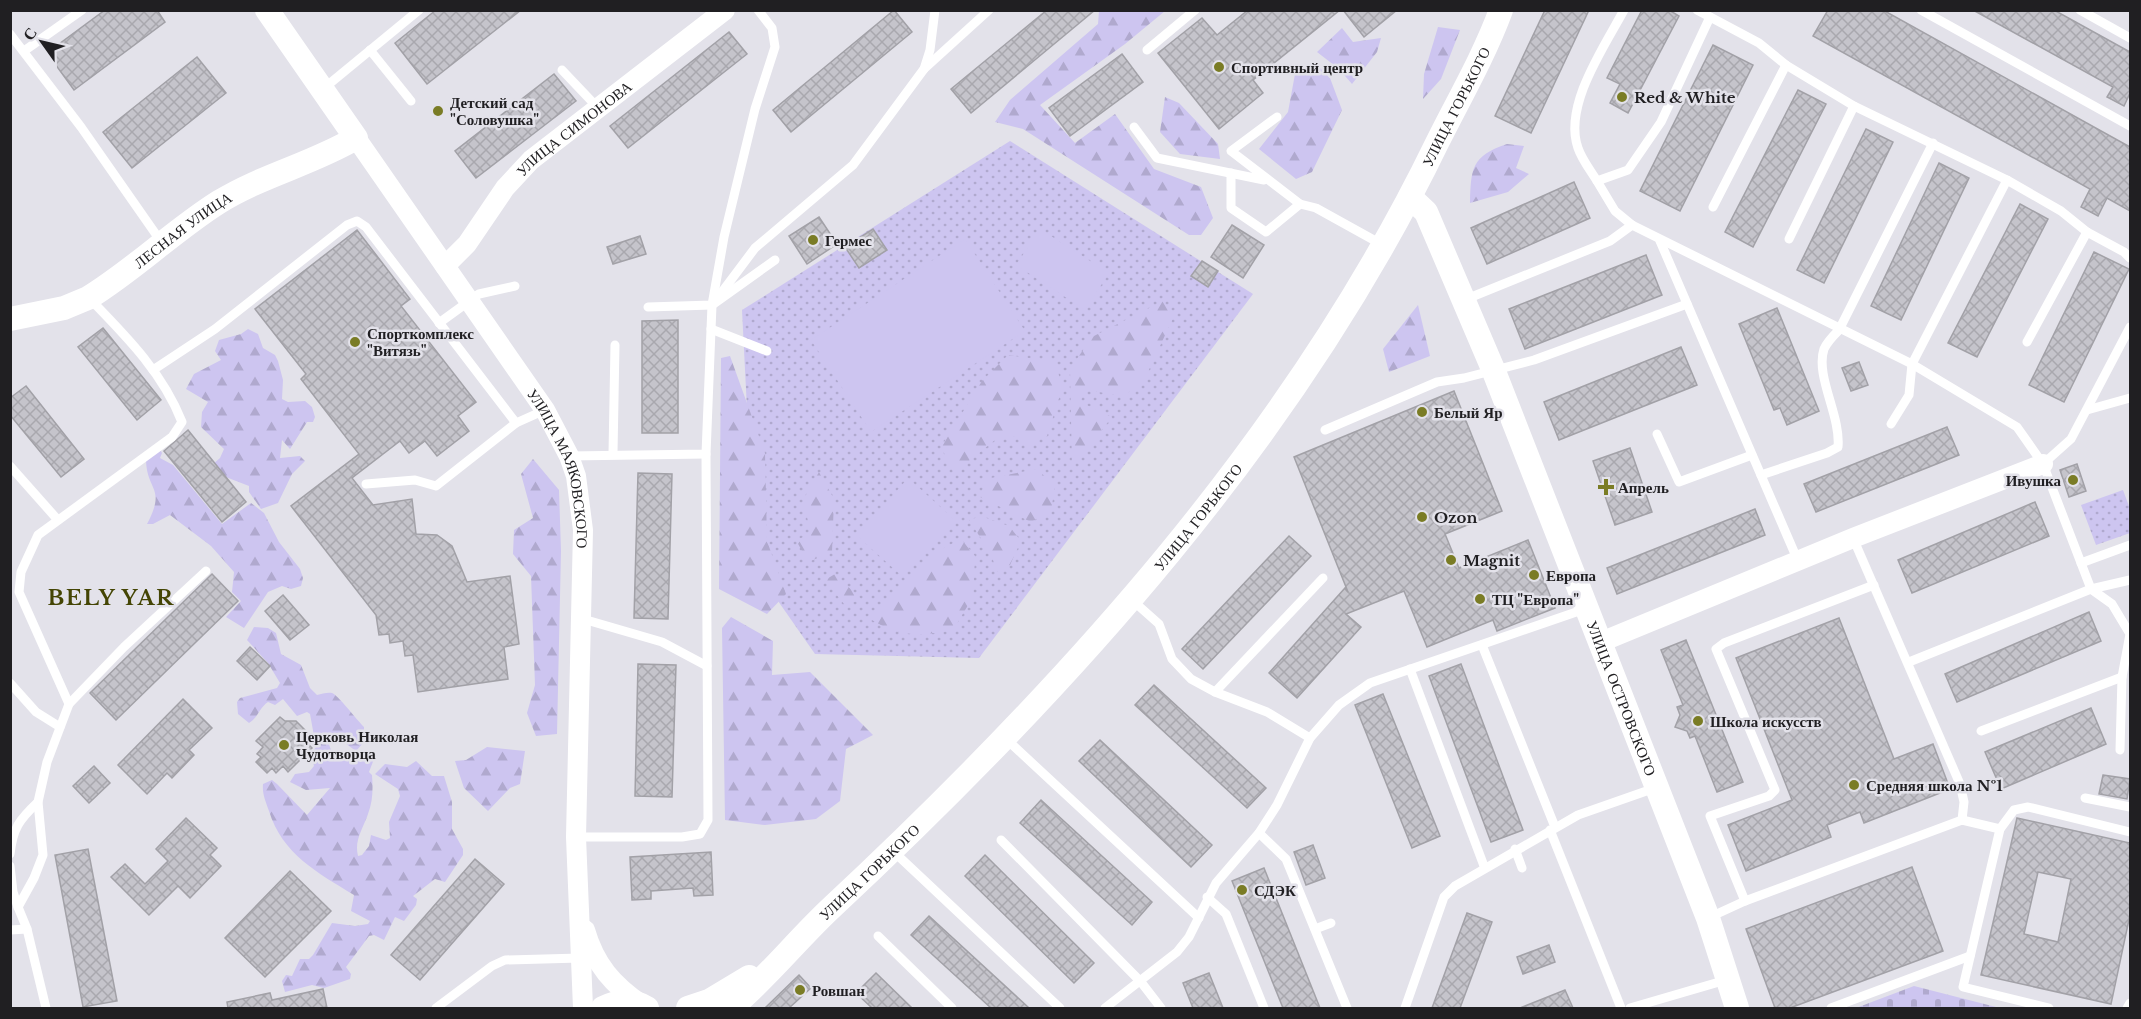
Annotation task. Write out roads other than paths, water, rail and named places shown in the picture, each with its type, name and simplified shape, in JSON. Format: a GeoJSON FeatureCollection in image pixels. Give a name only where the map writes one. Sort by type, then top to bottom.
{"type":"FeatureCollection","features":[{"type":"Feature","properties":{"kind":"street","name":"УЛИЦА МАЯКОВСКОГО"},"geometry":{"type":"LineString","coordinates":[[267,10],[545,410],[569,456],[576,476],[584,530],[576,837],[583,1008]]}},
{"type":"Feature","properties":{"kind":"street","name":"УЛИЦА СИМОНОВА"},"geometry":{"type":"LineString","coordinates":[[445,266],[489,223],[505,188],[531,160],[724,10]]}},
{"type":"Feature","properties":{"kind":"street","name":"УЛИЦА ГОРЬКОГО"},"geometry":{"type":"LineString","coordinates":[[738,1007],[792,945],[893,851],[1132,600],[1290,394],[1383,245],[1410,197],[1494,13]]}},
{"type":"Feature","properties":{"kind":"street","name":"ЛЕСНАЯ УЛИЦА"},"geometry":{"type":"LineString","coordinates":[[10,319],[64,308],[88,298],[217,203],[257,181],[313,161],[356,138]]}},
{"type":"Feature","properties":{"kind":"street","name":"УЛИЦА ОСТРОВСКОГО"},"geometry":{"type":"LineString","coordinates":[[1410,197],[1426,212],[1493,369],[1708,918],[1737,1008]]}},
{"type":"Feature","properties":{"kind":"street"},"geometry":{"type":"LineString","coordinates":[[1601,642],[1852,538],[2043,464]]}},
{"type":"Feature","properties":{"kind":"street"},"geometry":{"type":"LineString","coordinates":[[577,902],[587,939],[601,969],[621,990],[648,1008]]}},
{"type":"Feature","properties":{"kind":"street","name":"УЛИЦА ГОРЬКОГО"},"geometry":{"type":"LineString","coordinates":[[688,1008],[722,994],[792,945]]}},
{"type":"Feature","properties":{"kind":"street"},"geometry":{"type":"LineString","coordinates":[[603,1008],[620,1002],[648,1008]]}},
{"type":"Feature","properties":{"kind":"lane"},"geometry":{"type":"LineString","coordinates":[[24,51],[82,10]]}},
{"type":"Feature","properties":{"kind":"lane"},"geometry":{"type":"LineString","coordinates":[[323,89],[419,10]]}},
{"type":"Feature","properties":{"kind":"lane"},"geometry":{"type":"LineString","coordinates":[[576,837],[682,837],[700,834],[708,820],[706,454],[712,305],[730,214],[756,109],[775,47],[772,28],[758,10]]}},
{"type":"Feature","properties":{"kind":"lane"},"geometry":{"type":"LineString","coordinates":[[924,69],[930,50],[935,10]]}},
{"type":"Feature","properties":{"kind":"lane"},"geometry":{"type":"LineString","coordinates":[[712,305],[755,248],[853,165],[924,69],[989,10]]}},
{"type":"Feature","properties":{"kind":"lane"},"geometry":{"type":"LineString","coordinates":[[1147,50],[1195,10]]}},
{"type":"Feature","properties":{"kind":"lane"},"geometry":{"type":"LineString","coordinates":[[1624,10],[1587,79],[1575,116],[1578,147],[1615,211],[1632,225],[1660,241],[1912,364],[2017,427],[2043,464],[2091,589],[2112,604],[2130,634],[2122,677],[2120,750]]}},
{"type":"Feature","properties":{"kind":"lane"},"geometry":{"type":"LineString","coordinates":[[1697,10],[1759,43],[1785,65],[1854,106],[2007,180],[2061,211],[2087,232],[2124,252],[2130,258]]}},
{"type":"Feature","properties":{"kind":"lane"},"geometry":{"type":"LineString","coordinates":[[1921,10],[2130,126]]}},
{"type":"Feature","properties":{"kind":"lane"},"geometry":{"type":"LineString","coordinates":[[2080,10],[2130,38]]}},
{"type":"Feature","properties":{"kind":"lane"},"geometry":{"type":"LineString","coordinates":[[1597,181],[1628,170],[1660,122],[1710,17]]}},
{"type":"Feature","properties":{"kind":"lane"},"geometry":{"type":"LineString","coordinates":[[10,34],[81,126],[163,244]]}},
{"type":"Feature","properties":{"kind":"lane"},"geometry":{"type":"LineString","coordinates":[[370,50],[411,101]]}},
{"type":"Feature","properties":{"kind":"lane"},"geometry":{"type":"LineString","coordinates":[[1713,207],[1785,65]]}},
{"type":"Feature","properties":{"kind":"lane"},"geometry":{"type":"LineString","coordinates":[[562,70],[599,109]]}},
{"type":"Feature","properties":{"kind":"lane"},"geometry":{"type":"LineString","coordinates":[[1789,239],[1854,106]]}},
{"type":"Feature","properties":{"kind":"lane"},"geometry":{"type":"LineString","coordinates":[[1277,117],[1232,151],[1300,204],[1316,208],[1383,245]]}},
{"type":"Feature","properties":{"kind":"lane"},"geometry":{"type":"LineString","coordinates":[[1134,127],[1157,158],[1267,180]]}},
{"type":"Feature","properties":{"kind":"lane"},"geometry":{"type":"LineString","coordinates":[[1761,476],[1838,447],[1840,432],[1822,364],[1825,347],[1839,330],[1933,143]]}},
{"type":"Feature","properties":{"kind":"lane"},"geometry":{"type":"LineString","coordinates":[[1231,173],[1231,208],[1266,232],[1300,204]]}},
{"type":"Feature","properties":{"kind":"lane"},"geometry":{"type":"LineString","coordinates":[[1891,424],[1909,395],[1912,364],[2007,180]]}},
{"type":"Feature","properties":{"kind":"lane"},"geometry":{"type":"LineString","coordinates":[[153,370],[215,329],[347,225],[357,221],[366,227],[516,423]]}},
{"type":"Feature","properties":{"kind":"lane"},"geometry":{"type":"LineString","coordinates":[[1464,300],[1610,241],[1632,225]]}},
{"type":"Feature","properties":{"kind":"lane"},"geometry":{"type":"LineString","coordinates":[[2027,342],[2087,232]]}},
{"type":"Feature","properties":{"kind":"lane"},"geometry":{"type":"LineString","coordinates":[[1660,241],[1798,562]]}},
{"type":"Feature","properties":{"kind":"lane"},"geometry":{"type":"LineString","coordinates":[[648,307],[712,305],[775,260]]}},
{"type":"Feature","properties":{"kind":"lane"},"geometry":{"type":"LineString","coordinates":[[439,323],[479,294],[515,286]]}},
{"type":"Feature","properties":{"kind":"lane"},"geometry":{"type":"LineString","coordinates":[[69,704],[19,592],[21,572],[39,535],[57,519],[100,491],[180,429],[182,422],[171,395],[140,352],[88,298]]}},
{"type":"Feature","properties":{"kind":"lane"},"geometry":{"type":"LineString","coordinates":[[1325,430],[1437,382],[1464,378],[1534,360],[1688,304]]}},
{"type":"Feature","properties":{"kind":"lane"},"geometry":{"type":"LineString","coordinates":[[2043,464],[2071,439],[2130,327]]}},
{"type":"Feature","properties":{"kind":"lane"},"geometry":{"type":"LineString","coordinates":[[711,330],[768,351]]}},
{"type":"Feature","properties":{"kind":"lane"},"geometry":{"type":"LineString","coordinates":[[613,453],[615,345]]}},
{"type":"Feature","properties":{"kind":"lane"},"geometry":{"type":"LineString","coordinates":[[2087,410],[2130,398]]}},
{"type":"Feature","properties":{"kind":"lane"},"geometry":{"type":"LineString","coordinates":[[366,484],[415,480],[436,486],[516,423],[545,410]]}},
{"type":"Feature","properties":{"kind":"lane"},"geometry":{"type":"LineString","coordinates":[[1657,434],[1679,482],[1752,455]]}},
{"type":"Feature","properties":{"kind":"lane"},"geometry":{"type":"LineString","coordinates":[[569,456],[613,453],[706,454]]}},
{"type":"Feature","properties":{"kind":"lane"},"geometry":{"type":"LineString","coordinates":[[10,466],[57,519]]}},
{"type":"Feature","properties":{"kind":"lane"},"geometry":{"type":"LineString","coordinates":[[1852,538],[1909,662],[1960,784],[1964,802],[1962,820]]}},
{"type":"Feature","properties":{"kind":"lane"},"geometry":{"type":"LineString","coordinates":[[2081,563],[2130,545]]}},
{"type":"Feature","properties":{"kind":"lane"},"geometry":{"type":"LineString","coordinates":[[18,907],[34,878],[43,855],[38,802],[69,704],[124,647],[206,571]]}},
{"type":"Feature","properties":{"kind":"lane"},"geometry":{"type":"LineString","coordinates":[[1215,692],[1323,578]]}},
{"type":"Feature","properties":{"kind":"lane"},"geometry":{"type":"LineString","coordinates":[[1909,662],[2091,589],[2130,580]]}},
{"type":"Feature","properties":{"kind":"lane"},"geometry":{"type":"LineString","coordinates":[[1745,901],[1710,816],[1769,796],[1775,790],[1716,650],[1724,644],[1874,585]]}},
{"type":"Feature","properties":{"kind":"lane"},"geometry":{"type":"LineString","coordinates":[[1132,600],[1159,624],[1178,668],[1191,679],[1215,692],[1267,712],[1310,738]]}},
{"type":"Feature","properties":{"kind":"lane"},"geometry":{"type":"LineString","coordinates":[[1105,1008],[1177,952],[1199,918],[1207,897],[1216,883],[1259,833],[1277,805],[1310,738],[1339,705],[1370,683],[1587,609]]}},
{"type":"Feature","properties":{"kind":"lane"},"geometry":{"type":"LineString","coordinates":[[583,619],[662,642],[707,666]]}},
{"type":"Feature","properties":{"kind":"lane"},"geometry":{"type":"LineString","coordinates":[[1482,645],[1621,1008]]}},
{"type":"Feature","properties":{"kind":"lane"},"geometry":{"type":"LineString","coordinates":[[1410,669],[1485,866]]}},
{"type":"Feature","properties":{"kind":"lane"},"geometry":{"type":"LineString","coordinates":[[1981,731],[2122,677]]}},
{"type":"Feature","properties":{"kind":"lane"},"geometry":{"type":"LineString","coordinates":[[10,683],[36,712],[60,727]]}},
{"type":"Feature","properties":{"kind":"lane"},"geometry":{"type":"LineString","coordinates":[[1003,736],[1199,918]]}},
{"type":"Feature","properties":{"kind":"lane"},"geometry":{"type":"LineString","coordinates":[[1405,1008],[1444,897],[1455,886],[1485,866],[1578,815],[1658,788]]}},
{"type":"Feature","properties":{"kind":"lane"},"geometry":{"type":"LineString","coordinates":[[2085,798],[2130,807]]}},
{"type":"Feature","properties":{"kind":"lane"},"geometry":{"type":"LineString","coordinates":[[10,854],[12,832],[24,815],[38,802]]}},
{"type":"Feature","properties":{"kind":"lane"},"geometry":{"type":"LineString","coordinates":[[2049,1008],[1964,987],[2001,830],[2014,810],[2028,807],[2130,832]]}},
{"type":"Feature","properties":{"kind":"lane"},"geometry":{"type":"LineString","coordinates":[[1708,918],[1745,901],[1962,820],[2001,830]]}},
{"type":"Feature","properties":{"kind":"lane"},"geometry":{"type":"LineString","coordinates":[[1259,833],[1286,859],[1347,1008]]}},
{"type":"Feature","properties":{"kind":"lane"},"geometry":{"type":"LineString","coordinates":[[1001,840],[1141,982],[1161,1008]]}},
{"type":"Feature","properties":{"kind":"lane"},"geometry":{"type":"LineString","coordinates":[[1515,849],[1522,868]]}},
{"type":"Feature","properties":{"kind":"lane"},"geometry":{"type":"LineString","coordinates":[[893,851],[1060,1008]]}},
{"type":"Feature","properties":{"kind":"lane"},"geometry":{"type":"LineString","coordinates":[[10,866],[13,892],[27,929],[46,1008]]}},
{"type":"Feature","properties":{"kind":"lane"},"geometry":{"type":"LineString","coordinates":[[1207,897],[1226,914],[1264,1008]]}},
{"type":"Feature","properties":{"kind":"lane"},"geometry":{"type":"LineString","coordinates":[[1315,929],[1331,922]]}},
{"type":"Feature","properties":{"kind":"lane"},"geometry":{"type":"LineString","coordinates":[[10,930],[27,929]]}},
{"type":"Feature","properties":{"kind":"lane"},"geometry":{"type":"LineString","coordinates":[[878,936],[952,1008]]}},
{"type":"Feature","properties":{"kind":"lane"},"geometry":{"type":"LineString","coordinates":[[1831,1008],[1970,956]]}},
{"type":"Feature","properties":{"kind":"lane"},"geometry":{"type":"LineString","coordinates":[[436,1008],[492,966],[505,960],[580,958]]}},
{"type":"Feature","properties":{"kind":"lane"},"geometry":{"type":"LineString","coordinates":[[1630,1008],[1728,980]]}},
{"type":"Feature","properties":{"kind":"lane"},"geometry":{"type":"LineString","coordinates":[[2127,1008],[2130,1003]]}},
{"type":"Feature","properties":{"kind":"place","name":"Спортивный центр"},"geometry":{"type":"Point","coordinates":[1219,67]}},
{"type":"Feature","properties":{"kind":"place","name":"Red & White"},"geometry":{"type":"Point","coordinates":[1622,97]}},
{"type":"Feature","properties":{"kind":"place","name":"Детский сад \"Соловушка\""},"geometry":{"type":"Point","coordinates":[438,111]}},
{"type":"Feature","properties":{"kind":"place","name":"Гермес"},"geometry":{"type":"Point","coordinates":[813,240]}},
{"type":"Feature","properties":{"kind":"place","name":"Спорткомплекс \"Витязь\""},"geometry":{"type":"Point","coordinates":[355,342]}},
{"type":"Feature","properties":{"kind":"place","name":"Белый Яр"},"geometry":{"type":"Point","coordinates":[1422,412]}},
{"type":"Feature","properties":{"kind":"place","name":"Ивушка"},"geometry":{"type":"Point","coordinates":[2073,480]}},
{"type":"Feature","properties":{"kind":"place","name":"Апрель"},"geometry":{"type":"Point","coordinates":[1606,487]}},
{"type":"Feature","properties":{"kind":"place","name":"Ozon"},"geometry":{"type":"Point","coordinates":[1422,517]}},
{"type":"Feature","properties":{"kind":"place","name":"Magnit"},"geometry":{"type":"Point","coordinates":[1451,560]}},
{"type":"Feature","properties":{"kind":"place","name":"Европа"},"geometry":{"type":"Point","coordinates":[1534,575]}},
{"type":"Feature","properties":{"kind":"place","name":"ТЦ \"Европа\""},"geometry":{"type":"Point","coordinates":[1480,599]}},
{"type":"Feature","properties":{"kind":"place","name":"Школа искусств"},"geometry":{"type":"Point","coordinates":[1698,721]}},
{"type":"Feature","properties":{"kind":"place","name":"Церковь Николая Чудотворца"},"geometry":{"type":"Point","coordinates":[284,745]}},
{"type":"Feature","properties":{"kind":"place","name":"Средняя школа №1"},"geometry":{"type":"Point","coordinates":[1854,785]}},
{"type":"Feature","properties":{"kind":"place","name":"СДЭК"},"geometry":{"type":"Point","coordinates":[1242,890]}},
{"type":"Feature","properties":{"kind":"place","name":"Ровшан"},"geometry":{"type":"Point","coordinates":[800,990]}},
{"type":"Feature","properties":{"kind":"district","name":"BELY YAR"},"geometry":{"type":"Point","coordinates":[111,598]}}]}
